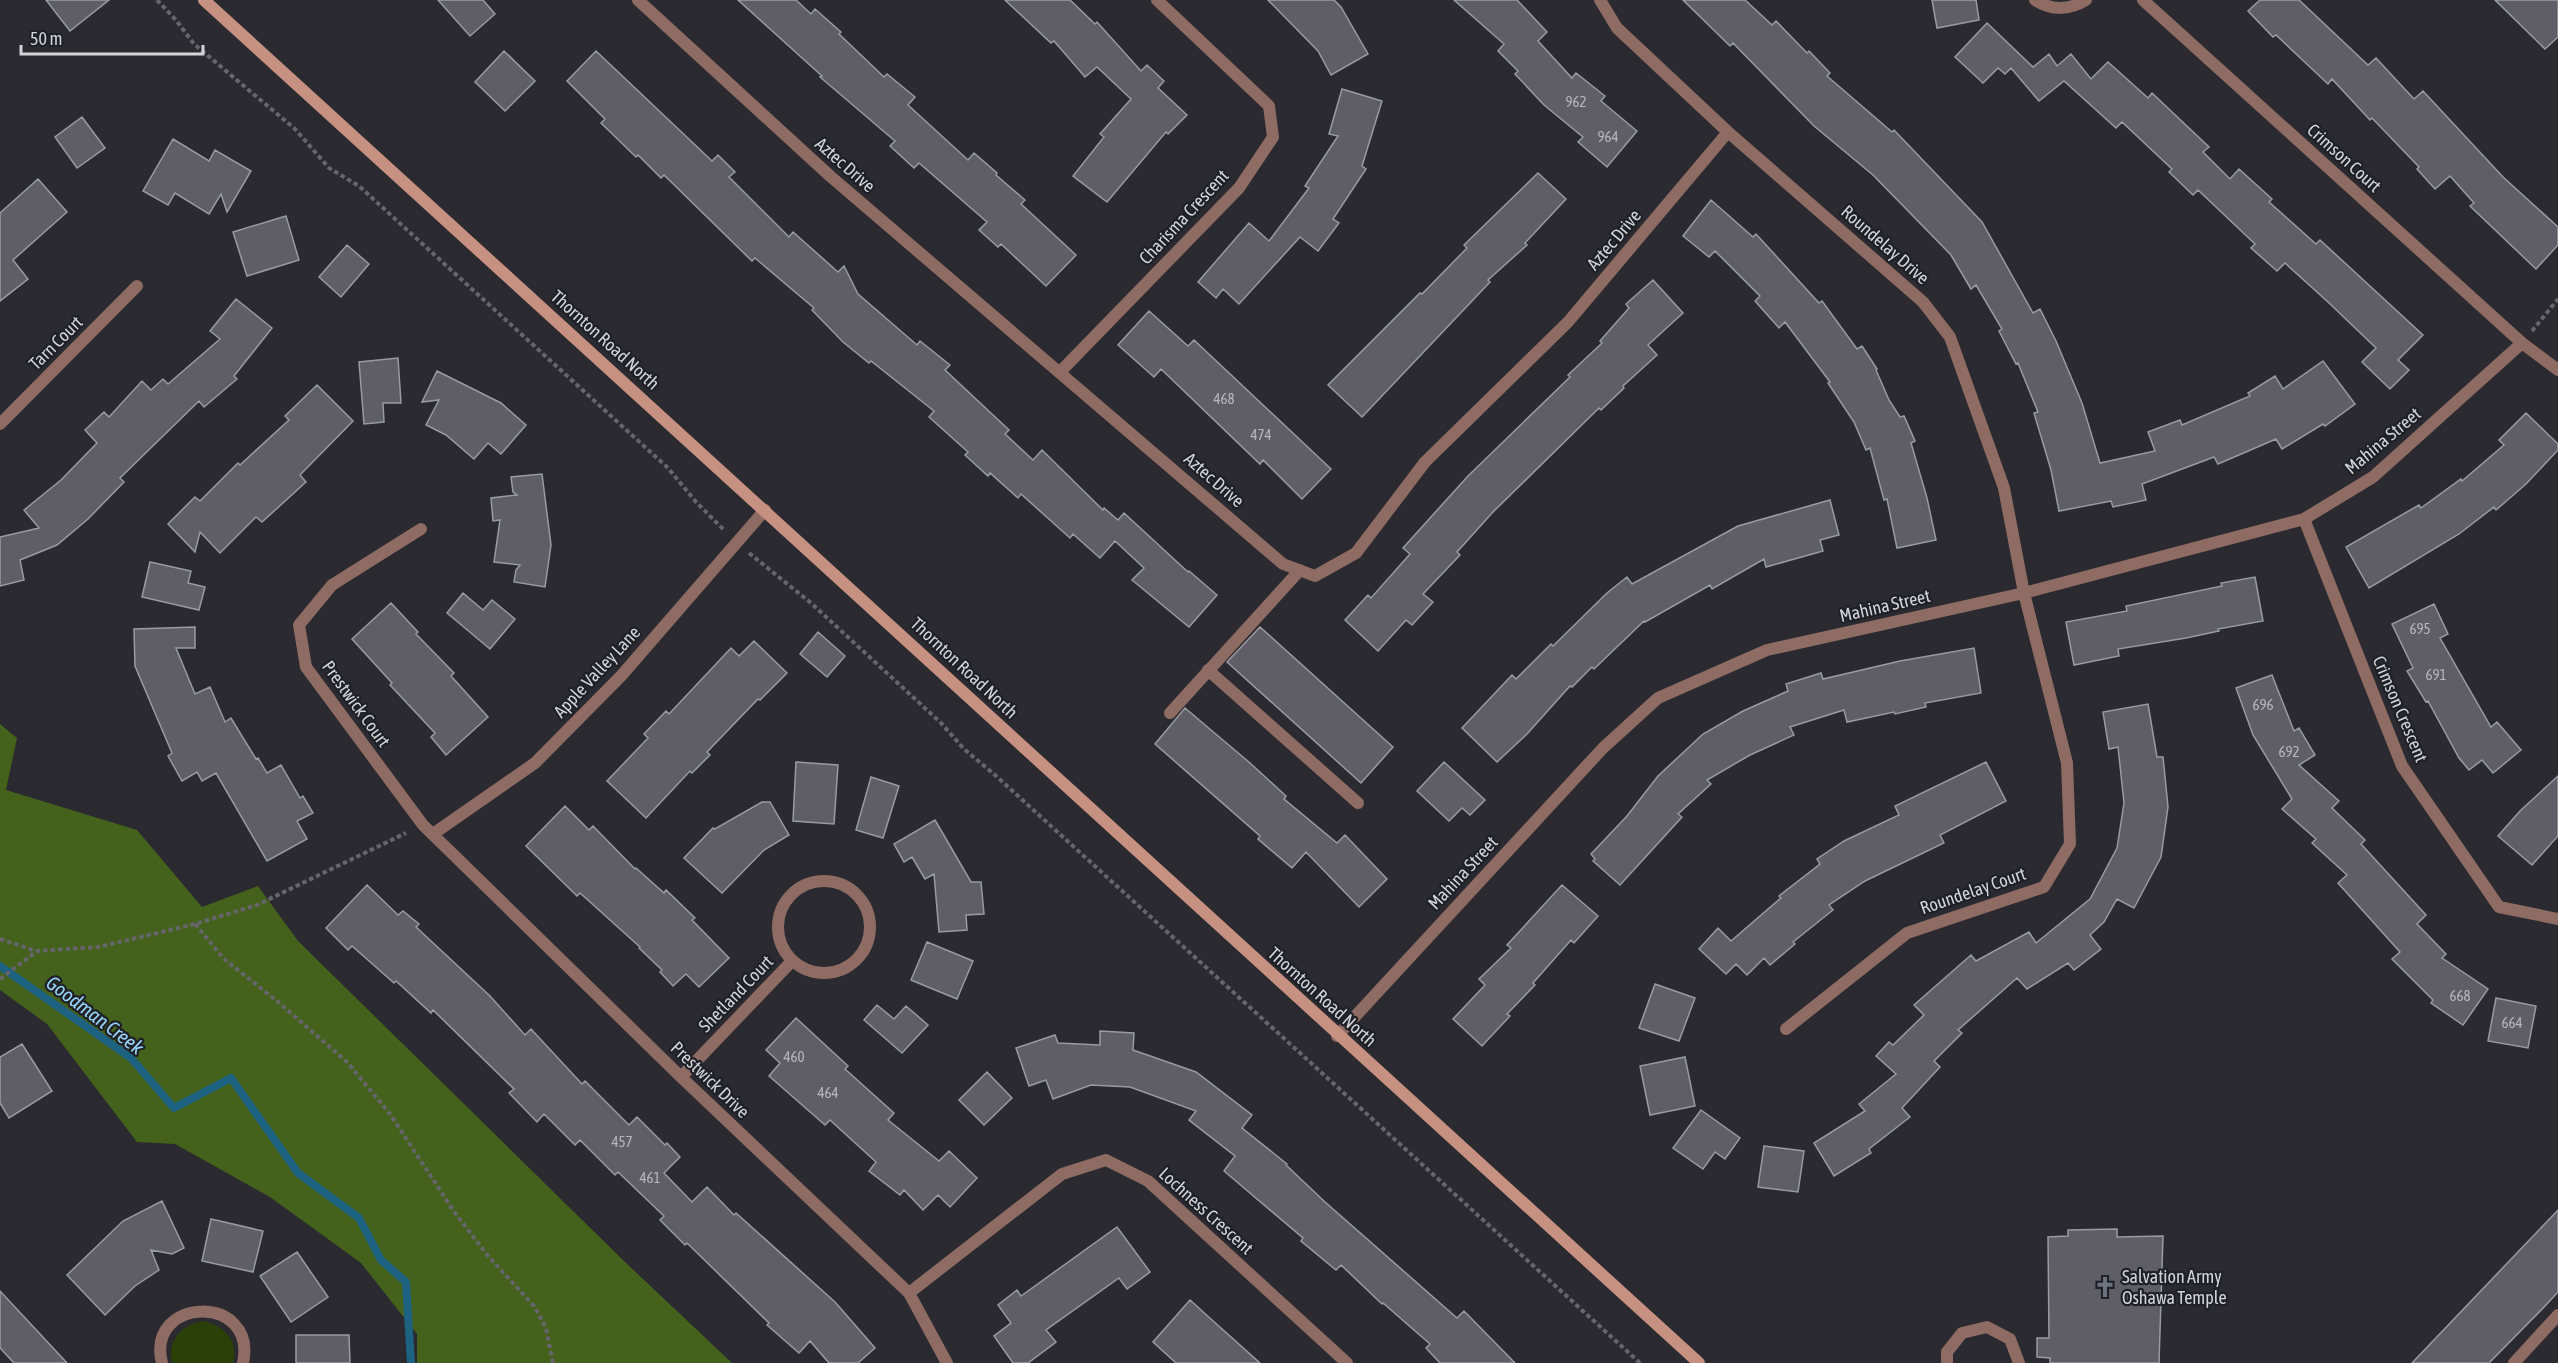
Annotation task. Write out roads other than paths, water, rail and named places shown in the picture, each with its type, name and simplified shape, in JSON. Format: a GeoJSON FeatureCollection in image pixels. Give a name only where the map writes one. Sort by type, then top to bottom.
{"type":"FeatureCollection","features":[{"type":"Feature","properties":{"kind":"main road","name":"Thornton Road North"},"geometry":{"type":"LineString","coordinates":[[204,0],[765,510],[1337,1036],[1699,1363]]}},
{"type":"Feature","properties":{"kind":"street","name":"Aztec Drive"},"geometry":{"type":"LineString","coordinates":[[638,0],[830,176],[1283,564],[1315,576],[1356,553],[1425,462],[1568,322],[1728,132]]}},
{"type":"Feature","properties":{"kind":"street","name":"Charisma Crescent"},"geometry":{"type":"LineString","coordinates":[[1060,372],[1239,188],[1274,137],[1269,106],[1157,0]]}},
{"type":"Feature","properties":{"kind":"street","name":"Roundelay Drive"},"geometry":{"type":"LineString","coordinates":[[1600,0],[1617,28],[1728,132],[1923,302],[1950,337],[2004,489],[2024,593]]}},
{"type":"Feature","properties":{"kind":"street"},"geometry":{"type":"LineString","coordinates":[[2035,0],[2057,9],[2072,7],[2086,0]]}},
{"type":"Feature","properties":{"kind":"street","name":"Crimson Court"},"geometry":{"type":"LineString","coordinates":[[2143,0],[2522,343]]}},
{"type":"Feature","properties":{"kind":"street","name":"Tarn Court"},"geometry":{"type":"LineString","coordinates":[[0,424],[137,286]]}},
{"type":"Feature","properties":{"kind":"street"},"geometry":{"type":"LineString","coordinates":[[2522,343],[2558,370]]}},
{"type":"Feature","properties":{"kind":"street","name":"Mahina Street"},"geometry":{"type":"LineString","coordinates":[[1337,1036],[1603,748],[1658,698],[1767,650],[2024,593],[2304,519],[2373,477],[2522,343]]}},
{"type":"Feature","properties":{"kind":"street","name":"Apple Valley Lane"},"geometry":{"type":"LineString","coordinates":[[433,834],[535,763],[621,676],[765,510]]}},
{"type":"Feature","properties":{"kind":"street","name":"Crimson Crescent"},"geometry":{"type":"LineString","coordinates":[[2304,519],[2402,766],[2499,907],[2558,919]]}},
{"type":"Feature","properties":{"kind":"street","name":"Prestwick Court"},"geometry":{"type":"LineString","coordinates":[[421,529],[332,585],[299,625],[306,667],[423,825],[433,834]]}},
{"type":"Feature","properties":{"kind":"street"},"geometry":{"type":"LineString","coordinates":[[1170,713],[1299,570]]}},
{"type":"Feature","properties":{"kind":"street","name":"Roundelay Court"},"geometry":{"type":"LineString","coordinates":[[1786,1029],[1907,933],[2044,887],[2070,844],[2067,763],[2024,593]]}},
{"type":"Feature","properties":{"kind":"street"},"geometry":{"type":"LineString","coordinates":[[1208,670],[1358,803]]}},
{"type":"Feature","properties":{"kind":"street","name":"Prestwick Drive"},"geometry":{"type":"LineString","coordinates":[[433,834],[681,1077],[909,1293],[947,1363]]}},
{"type":"Feature","properties":{"kind":"street","name":"Shetland Court"},"geometry":{"type":"LineString","coordinates":[[817,882],[833,882],[847,887],[859,897],[870,919],[870,936],[860,957],[837,972],[821,974],[806,970],[792,961],[783,950],[778,935],[778,919],[784,904],[795,891],[817,882]]}},
{"type":"Feature","properties":{"kind":"street","name":"Shetland Court"},"geometry":{"type":"LineString","coordinates":[[681,1077],[792,961]]}},
{"type":"Feature","properties":{"kind":"street","name":"Lochness Crescent"},"geometry":{"type":"LineString","coordinates":[[909,1293],[1062,1174],[1106,1160],[1148,1182],[1347,1363]]}},
{"type":"Feature","properties":{"kind":"street"},"geometry":{"type":"LineString","coordinates":[[162,1363],[161,1343],[166,1330],[176,1319],[202,1310],[222,1315],[238,1329],[243,1341],[243,1363]]}},
{"type":"Feature","properties":{"kind":"street"},"geometry":{"type":"LineString","coordinates":[[2514,1363],[2558,1315]]}},
{"type":"Feature","properties":{"kind":"street"},"geometry":{"type":"LineString","coordinates":[[1947,1363],[1947,1352],[1962,1333],[1987,1327],[2010,1339],[2019,1363]]}},
{"type":"Feature","properties":{"kind":"waterway","name":"Goodman Creek"},"geometry":{"type":"LineString","coordinates":[[0,966],[131,1058],[174,1108],[231,1078],[298,1173],[359,1218],[381,1260],[406,1282],[411,1363]]}},
{"type":"Feature","properties":{"kind":"place","name":"Salvation Army Oshawa Temple"},"geometry":{"type":"Point","coordinates":[2105,1287]}}]}
